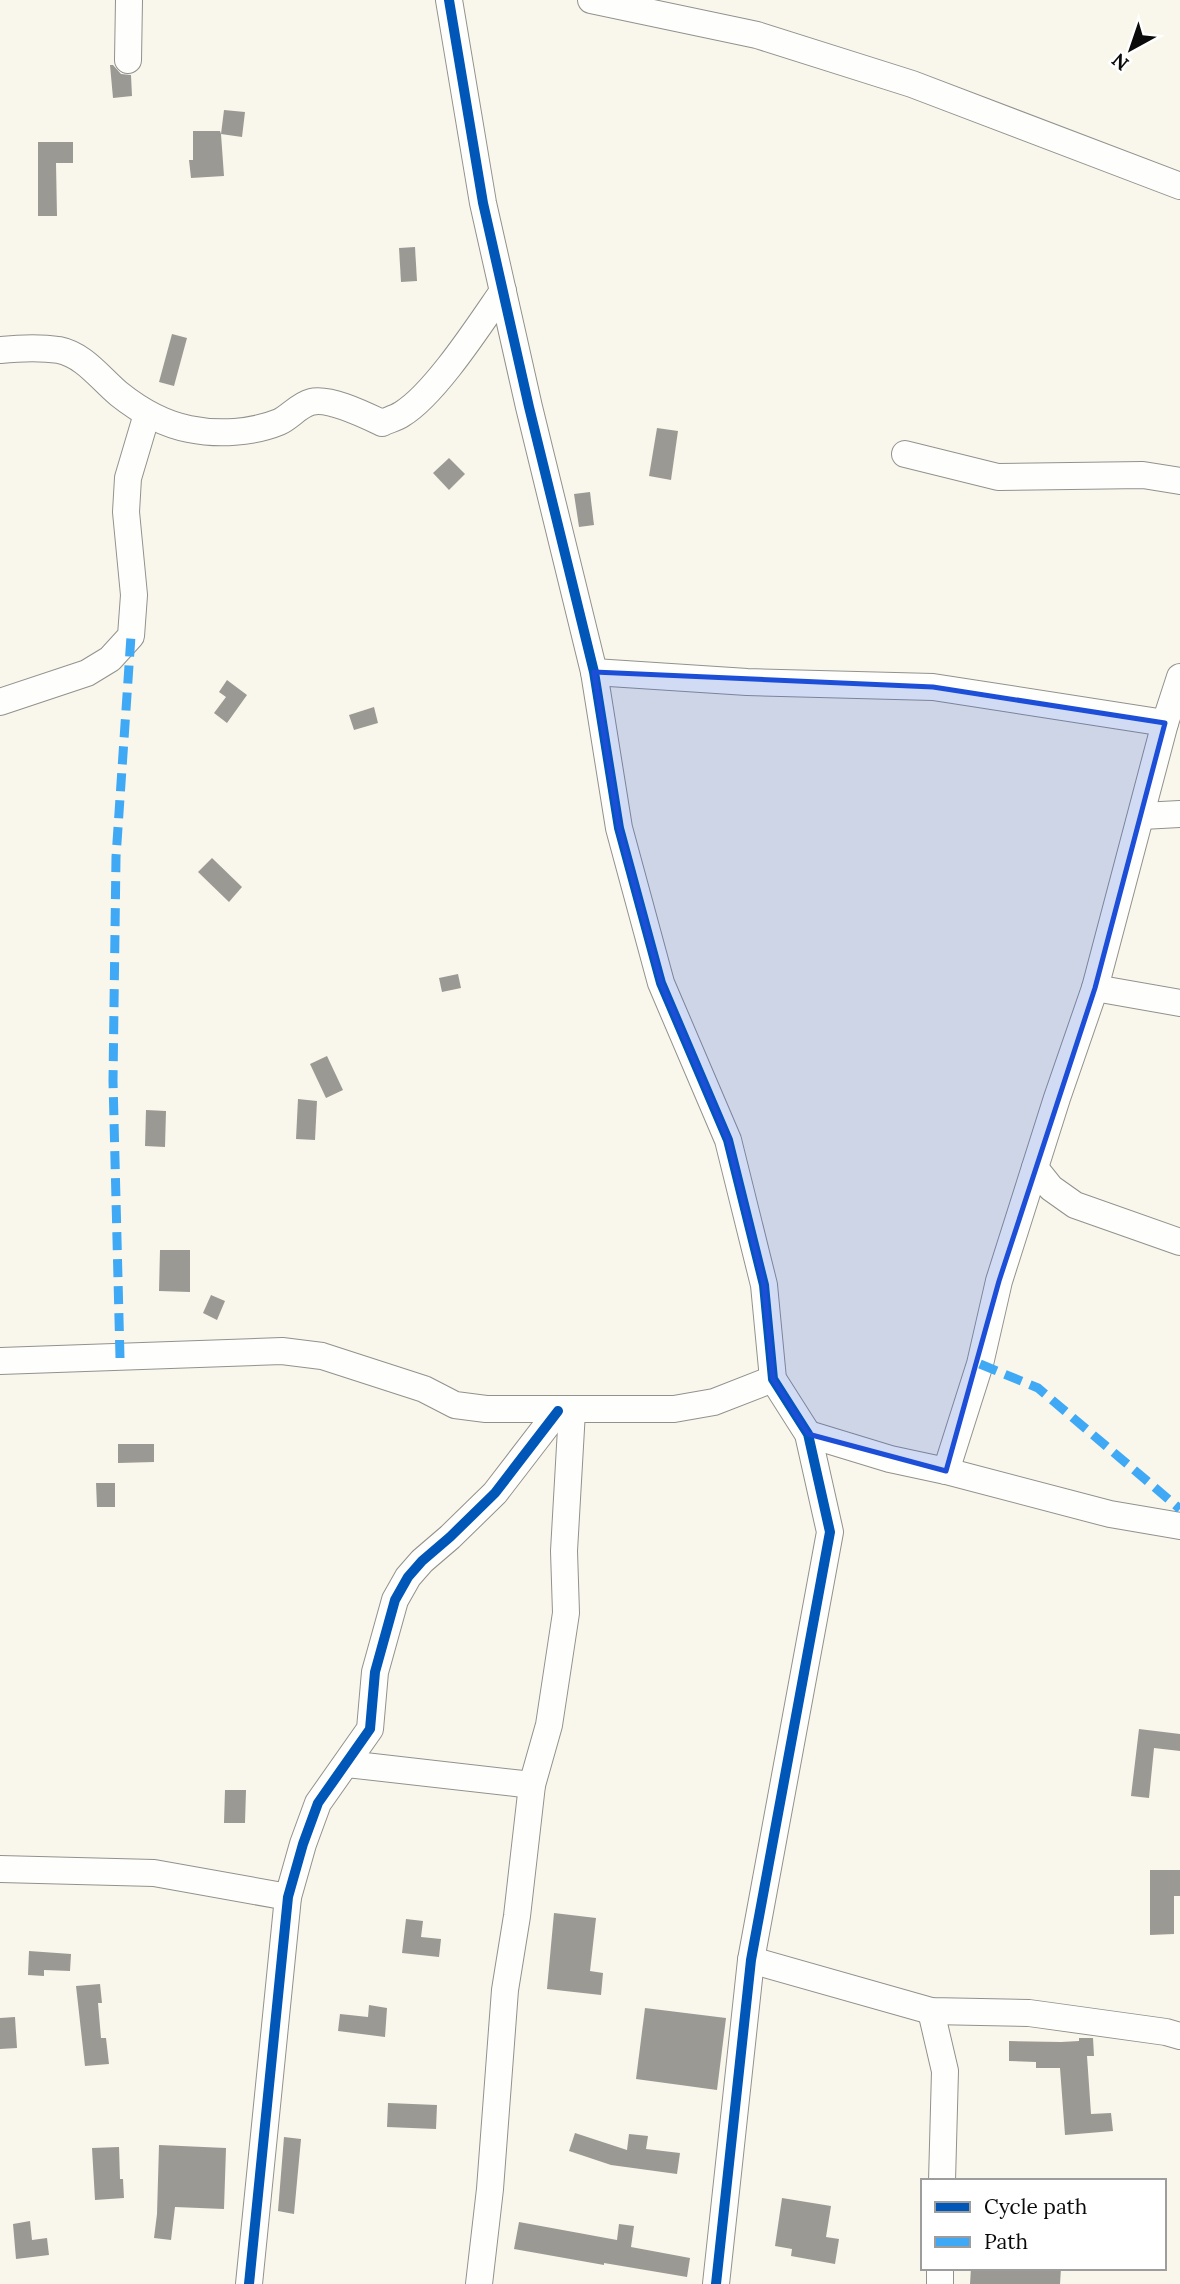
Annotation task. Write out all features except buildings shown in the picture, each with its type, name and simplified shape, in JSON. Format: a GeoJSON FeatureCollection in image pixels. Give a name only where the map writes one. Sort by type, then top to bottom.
{"type":"FeatureCollection","features":[{"type":"Feature","properties":{"kind":"street"},"geometry":{"type":"LineString","coordinates":[[128,0],[128,60]]}},
{"type":"Feature","properties":{"kind":"street"},"geometry":{"type":"LineString","coordinates":[[449,0],[483,203],[594,672],[619,828],[661,983],[728,1140],[764,1285],[773,1379],[808,1434],[830,1532],[751,1960],[716,2284]]}},
{"type":"Feature","properties":{"kind":"street"},"geometry":{"type":"LineString","coordinates":[[591,0],[757,35],[808,51],[912,84],[1180,186]]}},
{"type":"Feature","properties":{"kind":"street"},"geometry":{"type":"LineString","coordinates":[[0,349],[61,351],[89,365],[118,393],[147,414],[188,429],[218,433],[250,430],[279,422],[311,402],[330,403],[382,423],[402,414],[424,395],[503,291]]}},
{"type":"Feature","properties":{"kind":"street"},"geometry":{"type":"LineString","coordinates":[[0,702],[87,673],[110,659],[131,636],[134,595],[127,522],[128,478],[147,414]]}},
{"type":"Feature","properties":{"kind":"street"},"geometry":{"type":"LineString","coordinates":[[905,454],[998,477],[1143,475],[1180,481]]}},
{"type":"Feature","properties":{"kind":"street"},"geometry":{"type":"LineString","coordinates":[[594,672],[747,682],[933,687],[1165,723]]}},
{"type":"Feature","properties":{"kind":"street"},"geometry":{"type":"LineString","coordinates":[[946,1471],[980,1364],[999,1281],[1095,988],[1165,723],[1180,677]]}},
{"type":"Feature","properties":{"kind":"street"},"geometry":{"type":"LineString","coordinates":[[1142,816],[1180,814]]}},
{"type":"Feature","properties":{"kind":"street"},"geometry":{"type":"LineString","coordinates":[[1095,988],[1180,1003]]}},
{"type":"Feature","properties":{"kind":"street"},"geometry":{"type":"LineString","coordinates":[[1035,1168],[1051,1188],[1075,1205],[1180,1242]]}},
{"type":"Feature","properties":{"kind":"street"},"geometry":{"type":"LineString","coordinates":[[0,1361],[282,1352],[322,1356],[424,1389],[455,1405],[486,1409],[565,1411],[674,1409],[714,1402],[773,1379]]}},
{"type":"Feature","properties":{"kind":"street"},"geometry":{"type":"LineString","coordinates":[[249,2284],[288,1897],[318,1802],[370,1728],[375,1672],[395,1600],[408,1577],[495,1493],[565,1411]]}},
{"type":"Feature","properties":{"kind":"street"},"geometry":{"type":"LineString","coordinates":[[479,2284],[505,1990],[517,1916],[532,1785],[549,1725],[566,1613],[565,1411]]}},
{"type":"Feature","properties":{"kind":"street"},"geometry":{"type":"LineString","coordinates":[[808,1434],[890,1459],[1110,1514],[1180,1526]]}},
{"type":"Feature","properties":{"kind":"street"},"geometry":{"type":"LineString","coordinates":[[346,1764],[532,1785]]}},
{"type":"Feature","properties":{"kind":"street"},"geometry":{"type":"LineString","coordinates":[[0,1869],[154,1873],[288,1897]]}},
{"type":"Feature","properties":{"kind":"street"},"geometry":{"type":"LineString","coordinates":[[751,1960],[931,2011],[1029,2013],[1180,2036]]}},
{"type":"Feature","properties":{"kind":"street"},"geometry":{"type":"LineString","coordinates":[[931,2011],[944,2071],[942,2179]]}},
{"type":"Feature","properties":{"kind":"highlighted area"},"geometry":{"type":"Polygon","coordinates":[[[594,672],[933,687],[1165,723],[1095,988],[999,1281],[946,1471],[808,1434],[773,1379],[764,1285],[728,1140],[661,983],[619,828],[594,672]]]}},
{"type":"Feature","properties":{"kind":"marked path"},"geometry":{"type":"LineString","coordinates":[[120,1358],[113,1081],[116,857],[131,636]]}},
{"type":"Feature","properties":{"kind":"marked path"},"geometry":{"type":"LineString","coordinates":[[980,1364],[1038,1388],[1180,1509]]}},
{"type":"Feature","properties":{"kind":"cycle path"},"geometry":{"type":"LineString","coordinates":[[449,0],[483,203],[529,407],[594,672],[619,828],[661,983],[728,1140],[764,1285],[773,1379],[808,1434],[830,1532],[751,1960],[716,2284]]}},
{"type":"Feature","properties":{"kind":"cycle path"},"geometry":{"type":"LineString","coordinates":[[249,2284],[288,1897],[303,1844],[318,1803],[370,1729],[375,1672],[395,1600],[408,1577],[495,1493],[558,1411]]}}]}
